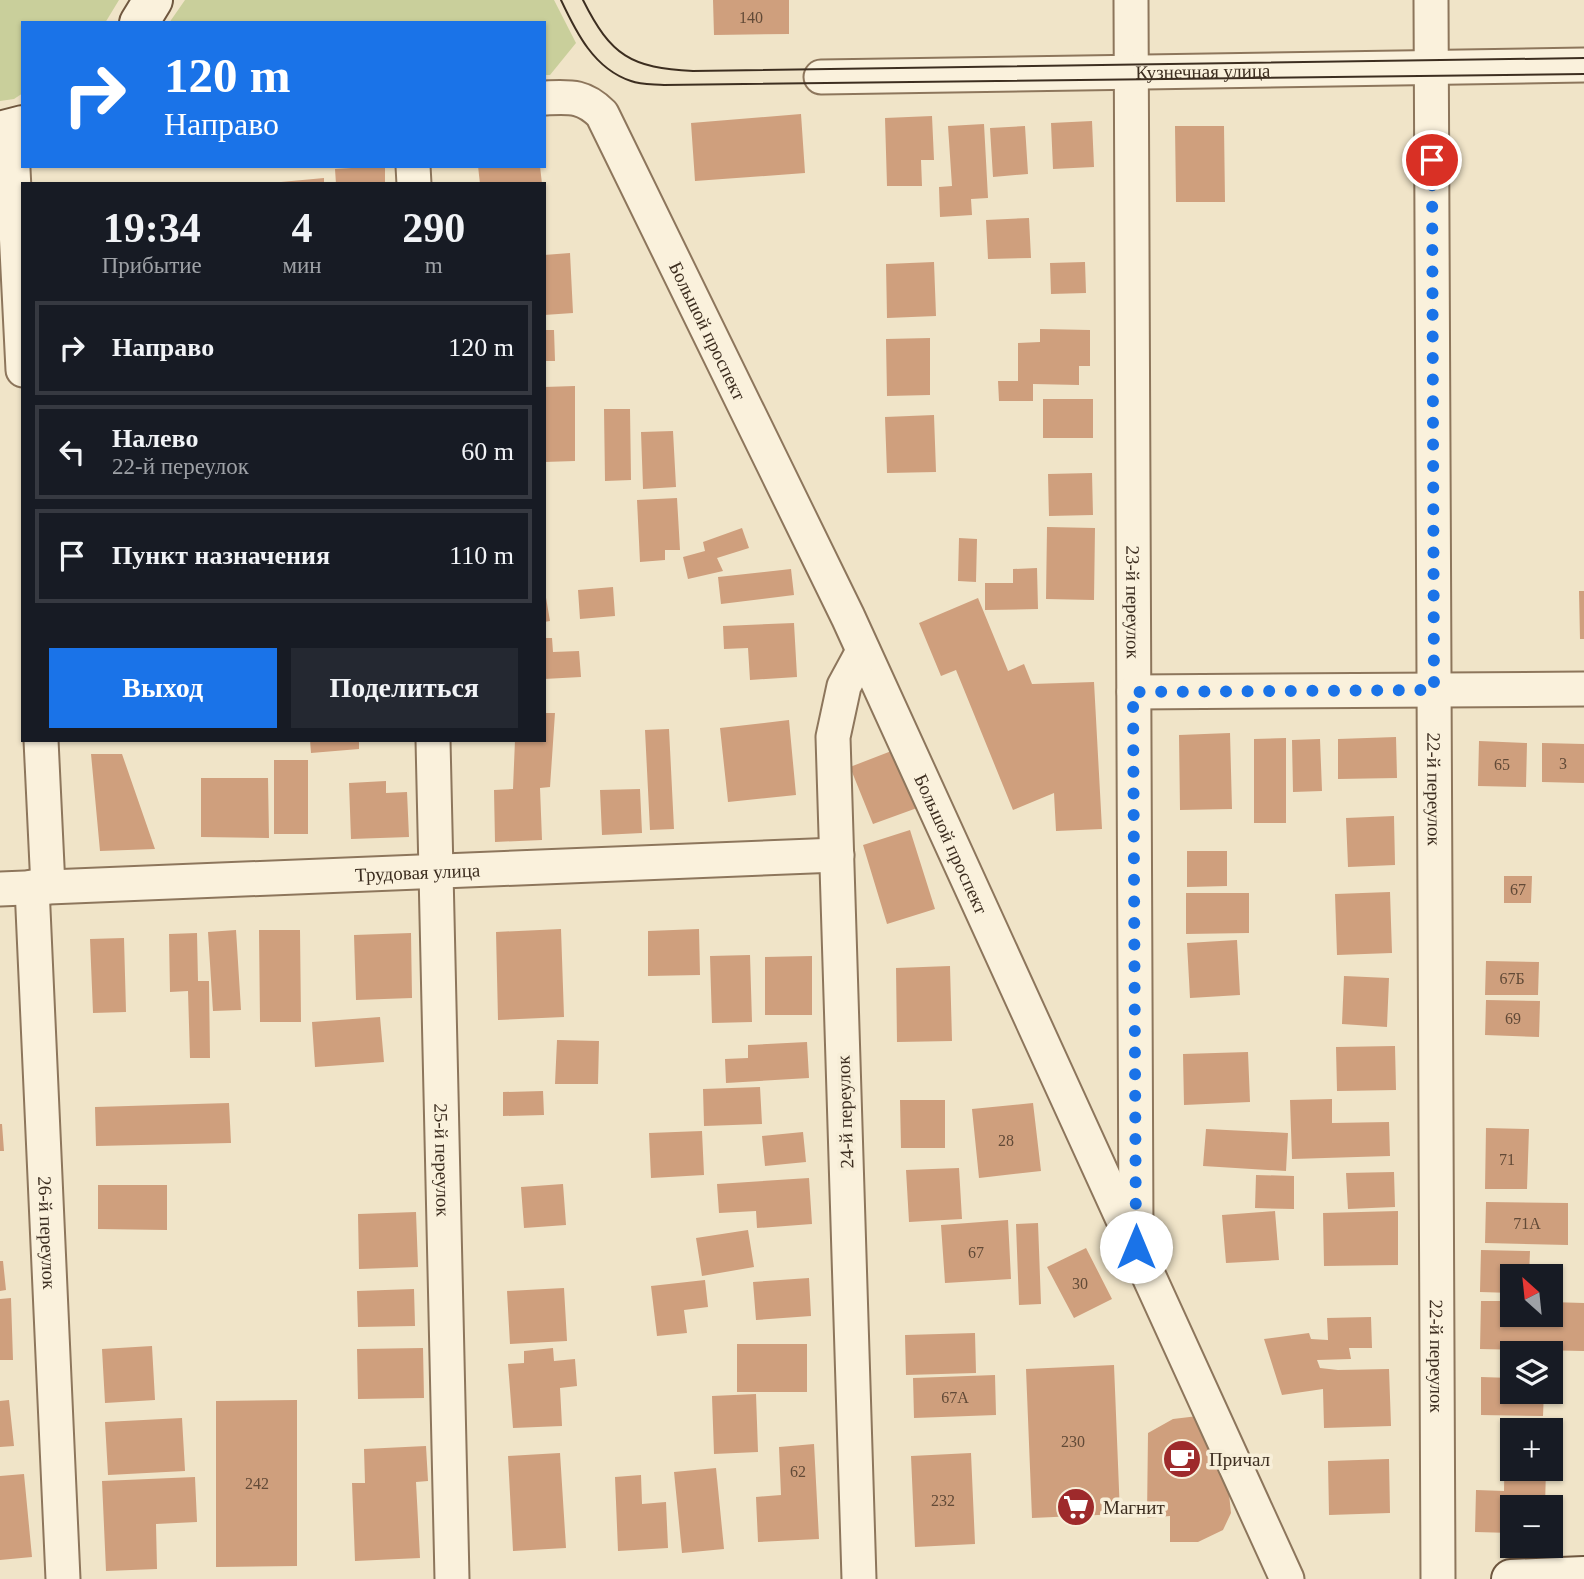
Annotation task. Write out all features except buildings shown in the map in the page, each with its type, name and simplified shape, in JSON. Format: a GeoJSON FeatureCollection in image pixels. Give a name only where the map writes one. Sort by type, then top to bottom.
{"type":"FeatureCollection","features":[{"type":"Feature","properties":{"kind":"main road"},"geometry":{"type":"LineString","coordinates":[[140,21],[153,0]]}},
{"type":"Feature","properties":{"kind":"main road"},"geometry":{"type":"LineString","coordinates":[[1511,1579],[1584,1576]]}},
{"type":"Feature","properties":{"kind":"street","name":"23-й переулок"},"geometry":{"type":"LineString","coordinates":[[1131,0],[1136,1247]]}},
{"type":"Feature","properties":{"kind":"street","name":"22-й переулок"},"geometry":{"type":"LineString","coordinates":[[1431,0],[1438,1579]]}},
{"type":"Feature","properties":{"kind":"street","name":"Кузнечная улица"},"geometry":{"type":"LineString","coordinates":[[821,77],[1584,65]]}},
{"type":"Feature","properties":{"kind":"street","name":"Большой проспект"},"geometry":{"type":"LineString","coordinates":[[546,98],[569,97],[590,102],[602,114],[863,651],[1287,1579]]}},
{"type":"Feature","properties":{"kind":"street"},"geometry":{"type":"LineString","coordinates":[[14,128],[21,316]]}},
{"type":"Feature","properties":{"kind":"street","name":"24-й переулок"},"geometry":{"type":"LineString","coordinates":[[859,1579],[833,737],[844,686],[863,651]]}},
{"type":"Feature","properties":{"kind":"street"},"geometry":{"type":"LineString","coordinates":[[1133,692],[1584,689]]}},
{"type":"Feature","properties":{"kind":"street","name":"26-й переулок"},"geometry":{"type":"LineString","coordinates":[[41,742],[26,887],[63,1579]]}},
{"type":"Feature","properties":{"kind":"street","name":"25-й переулок"},"geometry":{"type":"LineString","coordinates":[[433,742],[452,1579]]}},
{"type":"Feature","properties":{"kind":"street","name":"Трудовая улица"},"geometry":{"type":"LineString","coordinates":[[26,887],[837,855]]}},
{"type":"Feature","properties":{"kind":"green space"},"geometry":{"type":"Polygon","coordinates":[[[0,0],[119,0],[106,21],[21,21],[21,94],[14,99],[0,101],[0,0]]]}},
{"type":"Feature","properties":{"kind":"green space"},"geometry":{"type":"Polygon","coordinates":[[[185,0],[554,0],[576,43],[550,75],[546,75],[546,21],[170,21],[185,0]]]}},
{"type":"Feature","properties":{"kind":"tram line"},"geometry":{"type":"LineString","coordinates":[[561,0],[580,37],[597,59],[618,75],[647,84],[1584,74]]}},
{"type":"Feature","properties":{"kind":"tram line"},"geometry":{"type":"LineString","coordinates":[[583,0],[603,34],[625,55],[654,67],[693,71],[1584,58]]}},
{"type":"Feature","properties":{"kind":"place","name":"Причал"},"geometry":{"type":"Point","coordinates":[1182,1459]}},
{"type":"Feature","properties":{"kind":"place","name":"Магнит"},"geometry":{"type":"Point","coordinates":[1076,1507]}},
{"type":"Feature","properties":{"kind":"route"},"geometry":{"type":"LineString","coordinates":[[1136,1247],[1133,692],[1434,690],[1432,160]]}}]}
